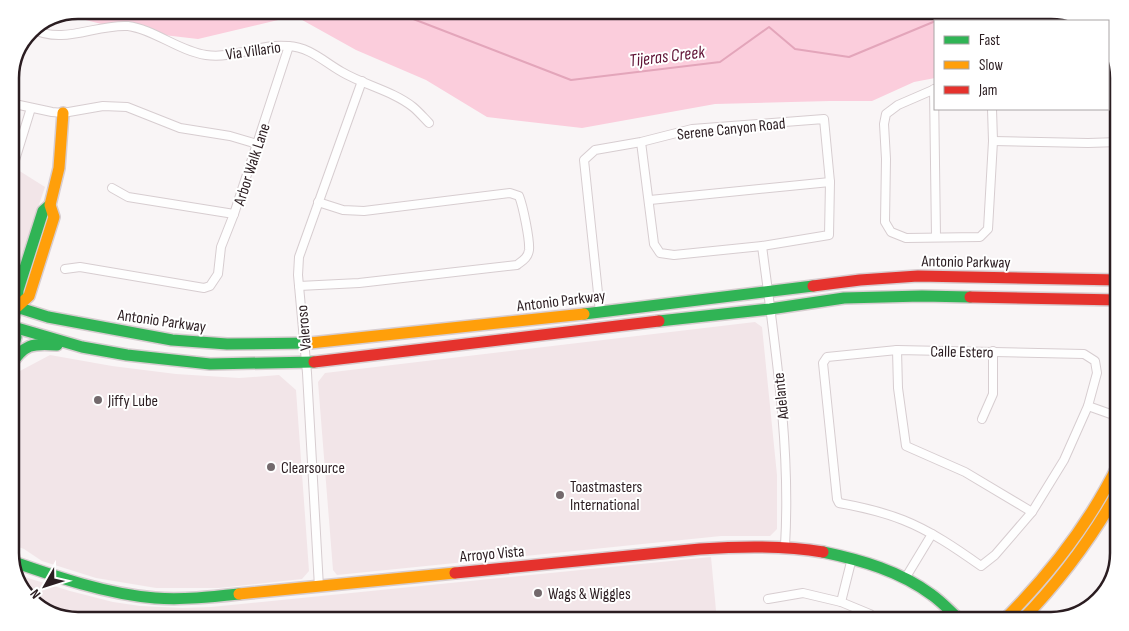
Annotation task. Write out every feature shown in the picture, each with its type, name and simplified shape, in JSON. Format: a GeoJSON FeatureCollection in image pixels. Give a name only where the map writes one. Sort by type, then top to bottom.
{"type":"FeatureCollection","features":[{"type":"Feature","properties":{"kind":"main road"},"geometry":{"type":"LineString","coordinates":[[19,303],[29,296],[54,217],[50,206],[59,168],[64,113]]}},
{"type":"Feature","properties":{"kind":"main road","name":"Antonio Parkway"},"geometry":{"type":"LineString","coordinates":[[19,308],[48,317],[172,340],[227,344],[304,344],[600,312],[860,280],[918,276],[1110,280]]}},
{"type":"Feature","properties":{"kind":"main road","name":"Antonio Parkway"},"geometry":{"type":"LineString","coordinates":[[19,328],[82,347],[127,354],[210,364],[306,363],[564,331],[770,309],[844,298],[882,296],[1110,300]]}},
{"type":"Feature","properties":{"kind":"main road"},"geometry":{"type":"LineString","coordinates":[[19,353],[21,350],[33,345],[82,347]]}},
{"type":"Feature","properties":{"kind":"main road"},"geometry":{"type":"LineString","coordinates":[[1012,612],[1033,592],[1070,547],[1110,483]]}},
{"type":"Feature","properties":{"kind":"main road"},"geometry":{"type":"LineString","coordinates":[[1029,612],[1042,600],[1080,554],[1110,507]]}},
{"type":"Feature","properties":{"kind":"main road","name":"Arroyo Vista"},"geometry":{"type":"LineString","coordinates":[[20,564],[67,580],[148,597],[213,597],[404,580],[466,571],[654,554],[694,548],[785,546],[852,558],[906,577],[928,591],[951,612]]}},
{"type":"Feature","properties":{"kind":"street","name":"Via Villario"},"geometry":{"type":"LineString","coordinates":[[41,32],[52,35],[67,35],[113,26],[129,26],[143,30],[188,50],[206,55],[241,54],[257,48],[289,46],[306,50],[341,72],[412,106],[429,123]]}},
{"type":"Feature","properties":{"kind":"street","name":"Arbor Walk Lane"},"geometry":{"type":"LineString","coordinates":[[65,269],[80,267],[204,288],[214,281],[218,274],[221,247],[234,214],[289,46]]}},
{"type":"Feature","properties":{"kind":"street","name":"Valeroso"},"geometry":{"type":"LineString","coordinates":[[320,587],[306,363],[298,275],[299,257],[362,81]]}},
{"type":"Feature","properties":{"kind":"street"},"geometry":{"type":"LineString","coordinates":[[934,89],[898,105],[886,114],[884,124],[886,159],[885,222],[890,232],[906,238],[980,237],[988,229],[993,141],[992,110]]}},
{"type":"Feature","properties":{"kind":"street"},"geometry":{"type":"LineString","coordinates":[[19,105],[64,113],[103,106],[127,108],[180,128],[230,136],[257,144]]}},
{"type":"Feature","properties":{"kind":"street"},"geometry":{"type":"LineString","coordinates":[[19,147],[31,108]]}},
{"type":"Feature","properties":{"kind":"street"},"geometry":{"type":"LineString","coordinates":[[935,110],[936,237]]}},
{"type":"Feature","properties":{"kind":"street","name":"Serene Canyon Road"},"geometry":{"type":"LineString","coordinates":[[600,312],[584,160],[595,150],[641,142],[692,129],[824,119],[830,182]]}},
{"type":"Feature","properties":{"kind":"street"},"geometry":{"type":"LineString","coordinates":[[993,141],[1110,142]]}},
{"type":"Feature","properties":{"kind":"street"},"geometry":{"type":"LineString","coordinates":[[641,142],[650,200],[654,244],[660,253],[674,255],[762,246],[829,235],[830,182],[650,200]]}},
{"type":"Feature","properties":{"kind":"street"},"geometry":{"type":"LineString","coordinates":[[112,188],[128,198],[234,214]]}},
{"type":"Feature","properties":{"kind":"street"},"geometry":{"type":"LineString","coordinates":[[299,286],[359,283],[517,265],[525,260],[529,251],[523,206],[519,196],[510,193],[364,211],[343,210],[318,202]]}},
{"type":"Feature","properties":{"kind":"street","name":"Adelante"},"geometry":{"type":"LineString","coordinates":[[762,246],[786,462],[787,506],[785,546]]}},
{"type":"Feature","properties":{"kind":"street"},"geometry":{"type":"LineString","coordinates":[[896,350],[898,388],[906,446],[965,472],[1032,512]]}},
{"type":"Feature","properties":{"kind":"street","name":"Calle Estero"},"geometry":{"type":"LineString","coordinates":[[932,534],[905,521],[872,510],[839,503],[836,495],[822,363],[827,357],[896,350],[1084,354],[1095,361],[1097,373],[1088,406]]}},
{"type":"Feature","properties":{"kind":"street"},"geometry":{"type":"LineString","coordinates":[[982,419],[993,394],[993,351]]}},
{"type":"Feature","properties":{"kind":"street"},"geometry":{"type":"LineString","coordinates":[[906,577],[932,534],[980,566],[995,555],[1032,512],[1064,460],[1088,406],[1110,414]]}},
{"type":"Feature","properties":{"kind":"street"},"geometry":{"type":"LineString","coordinates":[[841,602],[852,558]]}},
{"type":"Feature","properties":{"kind":"street"},"geometry":{"type":"LineString","coordinates":[[768,600],[804,593],[841,602],[865,612]]}},
{"type":"Feature","properties":{"kind":"shaded area"},"geometry":{"type":"Polygon","coordinates":[[[82,19],[282,19],[198,39],[129,31],[82,19]]]}},
{"type":"Feature","properties":{"kind":"shaded area"},"geometry":{"type":"Polygon","coordinates":[[[300,19],[1062,20],[934,20],[934,78],[914,82],[872,101],[715,104],[582,128],[487,117],[426,80],[356,50],[300,19]]]}},
{"type":"Feature","properties":{"kind":"shaded area"},"geometry":{"type":"Polygon","coordinates":[[[19,171],[45,187],[19,263],[19,171]]]}},
{"type":"Feature","properties":{"kind":"shaded area"},"geometry":{"type":"Polygon","coordinates":[[[755,322],[762,327],[777,475],[777,529],[770,536],[721,536],[337,575],[333,570],[318,382],[325,373],[755,322]]]}},
{"type":"Feature","properties":{"kind":"shaded area"},"geometry":{"type":"Polygon","coordinates":[[[50,355],[112,366],[176,374],[239,378],[279,375],[296,390],[309,571],[302,579],[219,588],[156,588],[96,578],[42,561],[19,547],[19,371],[50,355]]]}},
{"type":"Feature","properties":{"kind":"shaded area"},"geometry":{"type":"Polygon","coordinates":[[[711,557],[716,612],[70,612],[55,608],[42,600],[31,589],[23,577],[113,602],[140,606],[211,607],[711,557]]]}},
{"type":"Feature","properties":{"kind":"waterway","name":"Tijeras Creek"},"geometry":{"type":"LineString","coordinates":[[413,19],[571,80],[720,62],[769,27],[795,49],[849,57],[934,22]]}},
{"type":"Feature","properties":{"kind":"traffic: fast"},"geometry":{"type":"LineString","coordinates":[[19,287],[43,211],[50,205]]}},
{"type":"Feature","properties":{"kind":"traffic: fast"},"geometry":{"type":"LineString","coordinates":[[584,314],[813,286]]}},
{"type":"Feature","properties":{"kind":"traffic: fast"},"geometry":{"type":"LineString","coordinates":[[659,321],[770,309],[844,298],[970,297]]}},
{"type":"Feature","properties":{"kind":"traffic: fast"},"geometry":{"type":"LineString","coordinates":[[19,308],[48,317],[172,340],[227,344],[310,343]]}},
{"type":"Feature","properties":{"kind":"traffic: fast"},"geometry":{"type":"LineString","coordinates":[[19,329],[82,347],[127,355],[210,364],[314,362]]}},
{"type":"Feature","properties":{"kind":"traffic: fast"},"geometry":{"type":"LineString","coordinates":[[19,354],[29,346],[41,344],[57,345]]}},
{"type":"Feature","properties":{"kind":"traffic: fast"},"geometry":{"type":"LineString","coordinates":[[823,552],[866,563],[907,579],[936,598],[951,612]]}},
{"type":"Feature","properties":{"kind":"traffic: fast"},"geometry":{"type":"LineString","coordinates":[[20,564],[82,584],[137,596],[176,599],[239,594]]}},
{"type":"Feature","properties":{"kind":"traffic: slow"},"geometry":{"type":"LineString","coordinates":[[19,305],[29,296],[54,217],[50,205],[59,168],[63,113]]}},
{"type":"Feature","properties":{"kind":"traffic: slow"},"geometry":{"type":"LineString","coordinates":[[310,343],[584,314]]}},
{"type":"Feature","properties":{"kind":"traffic: slow"},"geometry":{"type":"LineString","coordinates":[[1012,612],[1037,585],[1068,547],[1110,481]]}},
{"type":"Feature","properties":{"kind":"traffic: slow"},"geometry":{"type":"LineString","coordinates":[[1029,612],[1074,558],[1110,505]]}},
{"type":"Feature","properties":{"kind":"traffic: slow"},"geometry":{"type":"LineString","coordinates":[[239,594],[455,573]]}},
{"type":"Feature","properties":{"kind":"traffic: jam"},"geometry":{"type":"LineString","coordinates":[[813,286],[860,280],[918,276],[1110,280]]}},
{"type":"Feature","properties":{"kind":"traffic: jam"},"geometry":{"type":"LineString","coordinates":[[970,297],[1110,300]]}},
{"type":"Feature","properties":{"kind":"traffic: jam"},"geometry":{"type":"LineString","coordinates":[[314,362],[659,321]]}},
{"type":"Feature","properties":{"kind":"traffic: jam"},"geometry":{"type":"LineString","coordinates":[[455,573],[716,548],[778,547],[823,552]]}},
{"type":"Feature","properties":{"kind":"place","name":"Jiffy Lube"},"geometry":{"type":"Point","coordinates":[98,400]}},
{"type":"Feature","properties":{"kind":"place","name":"Clearsource"},"geometry":{"type":"Point","coordinates":[271,467]}},
{"type":"Feature","properties":{"kind":"place","name":"Toastmasters International"},"geometry":{"type":"Point","coordinates":[560,495]}},
{"type":"Feature","properties":{"kind":"place","name":"Wags & Wiggles"},"geometry":{"type":"Point","coordinates":[538,593]}}]}
